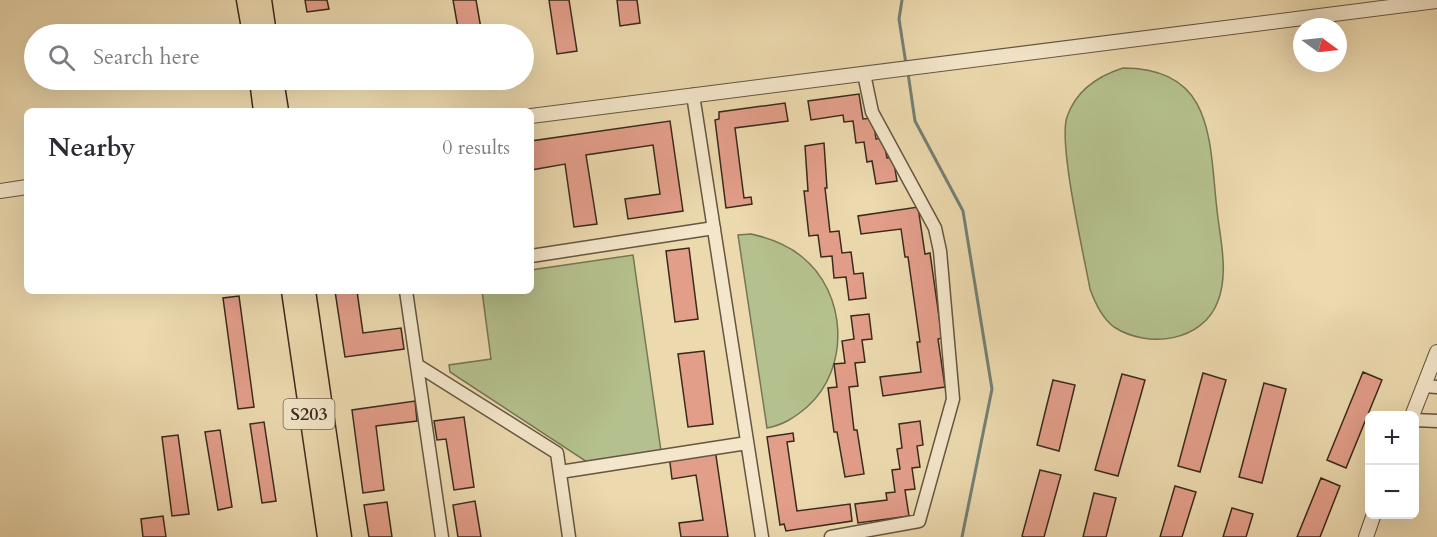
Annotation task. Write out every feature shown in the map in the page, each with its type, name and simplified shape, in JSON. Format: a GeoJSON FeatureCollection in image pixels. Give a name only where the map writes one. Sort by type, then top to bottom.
{"type":"FeatureCollection","features":[{"type":"Feature","properties":{"kind":"main road"},"geometry":{"type":"LineString","coordinates":[[246,0],[250,24]]}},
{"type":"Feature","properties":{"kind":"main road"},"geometry":{"type":"LineString","coordinates":[[262,0],[266,24]]}},
{"type":"Feature","properties":{"kind":"main road"},"geometry":{"type":"LineString","coordinates":[[260,90],[263,108]]}},
{"type":"Feature","properties":{"kind":"main road"},"geometry":{"type":"LineString","coordinates":[[276,90],[279,108]]}},
{"type":"Feature","properties":{"kind":"main road","name":"S203"},"geometry":{"type":"LineString","coordinates":[[291,294],[327,537]]}},
{"type":"Feature","properties":{"kind":"main road","name":"S203"},"geometry":{"type":"LineString","coordinates":[[306,294],[342,537]]}},
{"type":"Feature","properties":{"kind":"street"},"geometry":{"type":"LineString","coordinates":[[534,116],[1437,1]]}},
{"type":"Feature","properties":{"kind":"street"},"geometry":{"type":"LineString","coordinates":[[831,537],[919,521],[953,399],[936,228],[872,112],[864,74]]}},
{"type":"Feature","properties":{"kind":"street"},"geometry":{"type":"LineString","coordinates":[[693,96],[762,537]]}},
{"type":"Feature","properties":{"kind":"street"},"geometry":{"type":"LineString","coordinates":[[0,191],[24,187]]}},
{"type":"Feature","properties":{"kind":"street"},"geometry":{"type":"LineString","coordinates":[[534,256],[714,228]]}},
{"type":"Feature","properties":{"kind":"street"},"geometry":{"type":"LineString","coordinates":[[406,294],[442,537]]}},
{"type":"Feature","properties":{"kind":"street"},"geometry":{"type":"LineString","coordinates":[[1415,411],[1430,387],[1437,352]]}},
{"type":"Feature","properties":{"kind":"street"},"geometry":{"type":"LineString","coordinates":[[417,365],[557,453],[585,468]]}},
{"type":"Feature","properties":{"kind":"street"},"geometry":{"type":"LineString","coordinates":[[1419,420],[1437,420]]}},
{"type":"Feature","properties":{"kind":"street"},"geometry":{"type":"LineString","coordinates":[[560,472],[747,444]]}},
{"type":"Feature","properties":{"kind":"street"},"geometry":{"type":"LineString","coordinates":[[557,453],[569,537]]}},
{"type":"Feature","properties":{"kind":"street"},"geometry":{"type":"LineString","coordinates":[[1366,537],[1372,519]]}},
{"type":"Feature","properties":{"kind":"green space"},"geometry":{"type":"Polygon","coordinates":[[[1123,68],[1153,71],[1175,80],[1191,95],[1201,113],[1208,135],[1223,256],[1223,279],[1218,301],[1211,315],[1187,333],[1173,338],[1142,338],[1128,334],[1114,327],[1102,315],[1090,289],[1078,227],[1066,150],[1067,117],[1076,99],[1089,85],[1123,68]]]}},
{"type":"Feature","properties":{"kind":"green space"},"geometry":{"type":"Polygon","coordinates":[[[751,234],[789,248],[816,271],[828,289],[835,309],[838,330],[837,352],[831,372],[821,391],[798,414],[783,423],[767,428],[738,235],[751,234]]]}},
{"type":"Feature","properties":{"kind":"green space"},"geometry":{"type":"Polygon","coordinates":[[[633,255],[661,451],[587,462],[450,372],[449,365],[491,359],[482,294],[534,294],[534,270],[633,255]]]}},
{"type":"Feature","properties":{"kind":"building"},"geometry":{"type":"Polygon","coordinates":[[[305,0],[327,0],[329,9],[307,12],[305,0]]]}},
{"type":"Feature","properties":{"kind":"building"},"geometry":{"type":"Polygon","coordinates":[[[453,0],[476,0],[480,24],[457,24],[453,0]]]}},
{"type":"Feature","properties":{"kind":"building"},"geometry":{"type":"Polygon","coordinates":[[[549,0],[569,0],[577,51],[557,54],[549,0]]]}},
{"type":"Feature","properties":{"kind":"building"},"geometry":{"type":"Polygon","coordinates":[[[617,0],[637,0],[640,23],[620,26],[617,0]]]}},
{"type":"Feature","properties":{"kind":"building"},"geometry":{"type":"Polygon","coordinates":[[[859,94],[863,119],[873,118],[876,139],[883,138],[887,158],[893,157],[897,181],[876,184],[872,161],[867,162],[864,142],[856,143],[853,121],[844,122],[843,115],[811,120],[808,101],[859,94]]]}},
{"type":"Feature","properties":{"kind":"building"},"geometry":{"type":"Polygon","coordinates":[[[785,103],[788,121],[735,128],[744,198],[751,197],[752,204],[726,208],[715,120],[719,119],[719,112],[785,103]]]}},
{"type":"Feature","properties":{"kind":"building"},"geometry":{"type":"Polygon","coordinates":[[[670,121],[683,211],[628,219],[625,199],[660,194],[653,145],[586,155],[597,224],[574,227],[565,164],[534,169],[534,141],[670,121]]]}},
{"type":"Feature","properties":{"kind":"building"},"geometry":{"type":"Polygon","coordinates":[[[824,143],[827,188],[825,188],[830,232],[839,231],[842,253],[851,252],[854,274],[863,273],[866,298],[849,300],[846,277],[834,278],[832,256],[821,257],[818,235],[809,236],[804,191],[808,191],[805,146],[824,143]]]}},
{"type":"Feature","properties":{"kind":"building"},"geometry":{"type":"Polygon","coordinates":[[[918,207],[925,254],[930,253],[942,338],[938,339],[945,387],[883,396],[880,377],[921,372],[917,342],[920,342],[908,257],[905,257],[901,229],[861,234],[858,216],[918,207]]]}},
{"type":"Feature","properties":{"kind":"building"},"geometry":{"type":"Polygon","coordinates":[[[689,248],[698,319],[675,322],[666,251],[689,248]]]}},
{"type":"Feature","properties":{"kind":"building"},"geometry":{"type":"Polygon","coordinates":[[[335,294],[357,294],[363,333],[401,328],[404,349],[345,357],[335,294]]]}},
{"type":"Feature","properties":{"kind":"building"},"geometry":{"type":"Polygon","coordinates":[[[239,296],[254,407],[238,409],[223,298],[239,296]]]}},
{"type":"Feature","properties":{"kind":"building"},"geometry":{"type":"Polygon","coordinates":[[[869,314],[872,339],[862,340],[865,362],[855,363],[858,386],[849,387],[854,430],[857,430],[864,474],[845,477],[837,432],[834,432],[828,388],[837,387],[834,364],[845,363],[842,341],[854,339],[851,316],[869,314]]]}},
{"type":"Feature","properties":{"kind":"building"},"geometry":{"type":"Polygon","coordinates":[[[704,351],[713,424],[688,427],[678,354],[704,351]]]}},
{"type":"Feature","properties":{"kind":"building"},"geometry":{"type":"Polygon","coordinates":[[[1363,372],[1382,380],[1369,411],[1365,411],[1365,422],[1346,468],[1327,460],[1363,372]]]}},
{"type":"Feature","properties":{"kind":"building"},"geometry":{"type":"Polygon","coordinates":[[[1203,373],[1226,380],[1200,472],[1178,466],[1203,373]]]}},
{"type":"Feature","properties":{"kind":"building"},"geometry":{"type":"Polygon","coordinates":[[[1122,374],[1145,380],[1118,476],[1095,470],[1122,374]]]}},
{"type":"Feature","properties":{"kind":"building"},"geometry":{"type":"Polygon","coordinates":[[[1053,380],[1075,385],[1059,451],[1037,445],[1053,380]]]}},
{"type":"Feature","properties":{"kind":"building"},"geometry":{"type":"Polygon","coordinates":[[[1264,383],[1286,389],[1262,483],[1239,477],[1264,383]]]}},
{"type":"Feature","properties":{"kind":"building"},"geometry":{"type":"Polygon","coordinates":[[[415,401],[417,421],[376,426],[384,490],[363,493],[352,410],[415,401]]]}},
{"type":"Feature","properties":{"kind":"building"},"geometry":{"type":"Polygon","coordinates":[[[464,417],[474,487],[454,490],[446,439],[437,440],[434,421],[464,417]]]}},
{"type":"Feature","properties":{"kind":"building"},"geometry":{"type":"Polygon","coordinates":[[[920,421],[923,445],[917,446],[920,467],[912,468],[915,489],[905,490],[909,516],[858,523],[855,504],[887,500],[886,493],[895,492],[892,470],[900,469],[897,449],[902,448],[899,424],[920,421]]]}},
{"type":"Feature","properties":{"kind":"building"},"geometry":{"type":"Polygon","coordinates":[[[264,422],[276,501],[262,503],[250,424],[264,422]]]}},
{"type":"Feature","properties":{"kind":"building"},"geometry":{"type":"Polygon","coordinates":[[[220,430],[232,507],[218,510],[205,432],[220,430]]]}},
{"type":"Feature","properties":{"kind":"building"},"geometry":{"type":"Polygon","coordinates":[[[793,433],[794,441],[787,442],[797,511],[850,504],[852,521],[786,531],[784,524],[780,525],[767,437],[793,433]]]}},
{"type":"Feature","properties":{"kind":"building"},"geometry":{"type":"Polygon","coordinates":[[[178,435],[189,514],[172,516],[162,437],[178,435]]]}},
{"type":"Feature","properties":{"kind":"building"},"geometry":{"type":"Polygon","coordinates":[[[715,449],[728,537],[681,537],[679,523],[703,520],[696,475],[672,479],[669,455],[715,449]]]}},
{"type":"Feature","properties":{"kind":"building"},"geometry":{"type":"Polygon","coordinates":[[[1040,470],[1061,475],[1044,537],[1024,537],[1022,536],[1040,470]]]}},
{"type":"Feature","properties":{"kind":"building"},"geometry":{"type":"Polygon","coordinates":[[[1321,478],[1340,486],[1320,537],[1297,537],[1321,478]]]}},
{"type":"Feature","properties":{"kind":"building"},"geometry":{"type":"Polygon","coordinates":[[[1175,486],[1196,492],[1182,537],[1160,537],[1175,486]]]}},
{"type":"Feature","properties":{"kind":"building"},"geometry":{"type":"Polygon","coordinates":[[[1094,493],[1116,498],[1106,537],[1083,537],[1094,493]]]}},
{"type":"Feature","properties":{"kind":"building"},"geometry":{"type":"Polygon","coordinates":[[[475,501],[481,537],[458,537],[453,505],[475,501]]]}},
{"type":"Feature","properties":{"kind":"building"},"geometry":{"type":"Polygon","coordinates":[[[387,502],[392,537],[369,537],[364,505],[387,502]]]}},
{"type":"Feature","properties":{"kind":"building"},"geometry":{"type":"Polygon","coordinates":[[[1232,508],[1253,514],[1246,537],[1223,537],[1232,508]]]}},
{"type":"Feature","properties":{"kind":"building"},"geometry":{"type":"Polygon","coordinates":[[[163,516],[166,537],[143,537],[141,519],[163,516]]]}},
{"type":"Feature","properties":{"kind":"waterway"},"geometry":{"type":"LineString","coordinates":[[902,0],[899,19],[906,64]]}},
{"type":"Feature","properties":{"kind":"waterway"},"geometry":{"type":"LineString","coordinates":[[908,73],[915,121],[963,211],[992,389],[962,537]]}}]}
